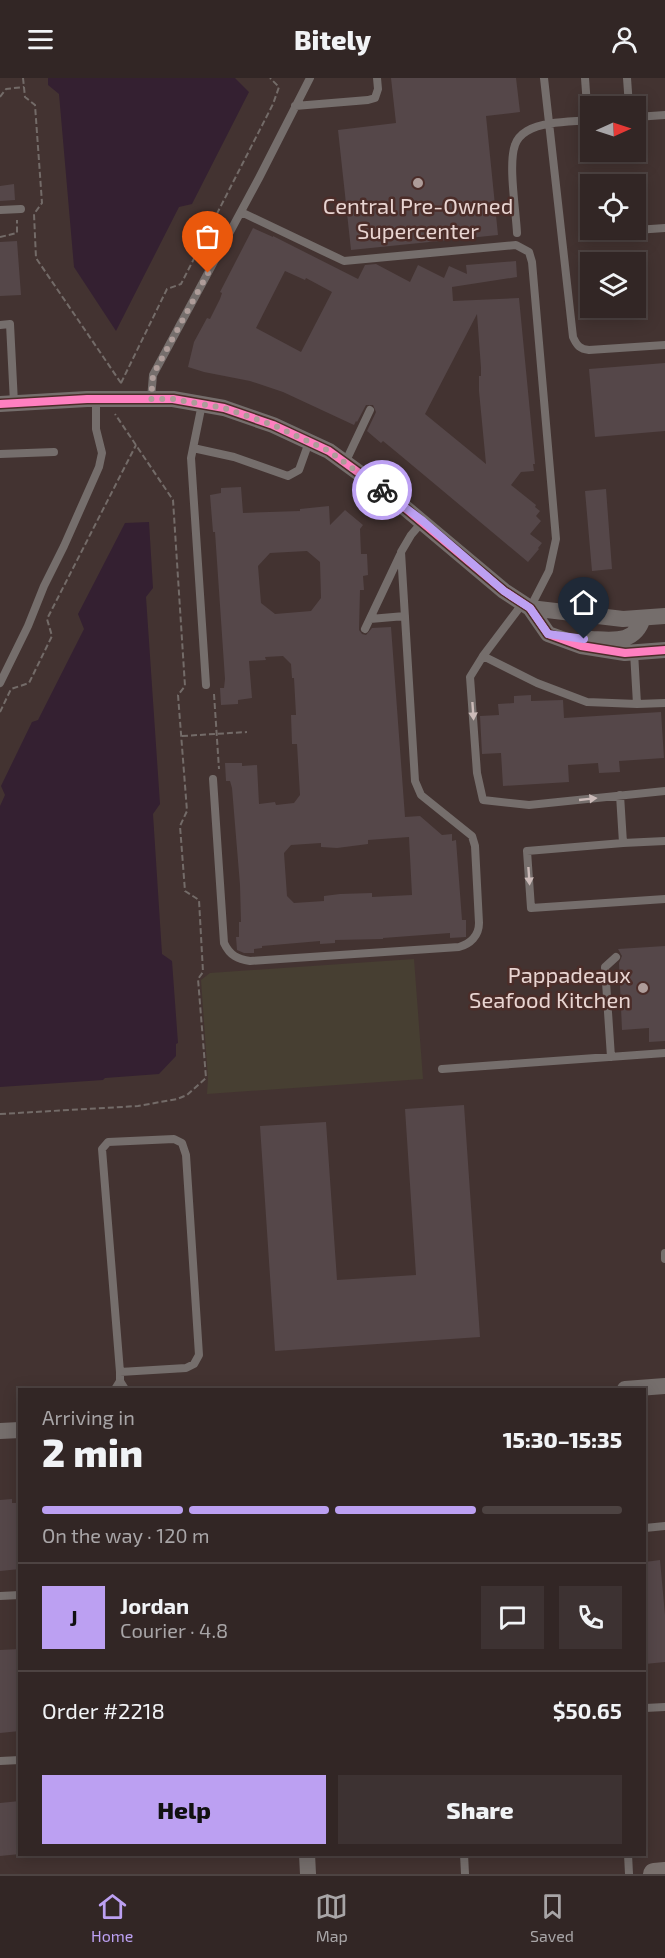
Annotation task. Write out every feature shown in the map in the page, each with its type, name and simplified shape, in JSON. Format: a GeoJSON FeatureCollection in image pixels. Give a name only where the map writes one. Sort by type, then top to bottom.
{"type":"FeatureCollection","features":[{"type":"Feature","properties":{"kind":"main road"},"geometry":{"type":"LineString","coordinates":[[654,1874],[665,1873]]}},
{"type":"Feature","properties":{"kind":"street"},"geometry":{"type":"LineString","coordinates":[[7,404],[100,399],[173,399],[224,408],[273,425],[329,451],[423,521],[504,591],[526,606],[548,634],[580,646],[625,653],[665,650]]}},
{"type":"Feature","properties":{"kind":"street"},"geometry":{"type":"LineString","coordinates":[[526,606],[601,617],[665,616]]}},
{"type":"Feature","properties":{"kind":"street"},"geometry":{"type":"LineString","coordinates":[[548,634],[584,639],[620,639],[632,636],[639,630],[643,618]]}},
{"type":"Feature","properties":{"kind":"street"},"geometry":{"type":"LineString","coordinates":[[638,1388],[665,1386]]}},
{"type":"Feature","properties":{"kind":"street"},"geometry":{"type":"LineString","coordinates":[[0,1431],[18,1430]]}},
{"type":"Feature","properties":{"kind":"street"},"geometry":{"type":"LineString","coordinates":[[307,1856],[308,1874]]}},
{"type":"Feature","properties":{"kind":"lane"},"geometry":{"type":"LineString","coordinates":[[151,399],[153,375],[310,78]]}},
{"type":"Feature","properties":{"kind":"lane"},"geometry":{"type":"LineString","coordinates":[[296,106],[375,98],[378,89],[377,78]]}},
{"type":"Feature","properties":{"kind":"lane"},"geometry":{"type":"LineString","coordinates":[[544,78],[573,337],[577,346],[589,350],[665,345]]}},
{"type":"Feature","properties":{"kind":"lane"},"geometry":{"type":"LineString","coordinates":[[585,78],[587,96]]}},
{"type":"Feature","properties":{"kind":"lane"},"geometry":{"type":"LineString","coordinates":[[627,78],[628,96]]}},
{"type":"Feature","properties":{"kind":"lane"},"geometry":{"type":"LineString","coordinates":[[646,116],[665,115]]}},
{"type":"Feature","properties":{"kind":"lane"},"geometry":{"type":"LineString","coordinates":[[517,233],[512,156],[515,143],[529,129],[549,124],[580,121]]}},
{"type":"Feature","properties":{"kind":"lane"},"geometry":{"type":"LineString","coordinates":[[0,210],[18,209]]}},
{"type":"Feature","properties":{"kind":"lane"},"geometry":{"type":"LineString","coordinates":[[241,212],[344,261],[516,245],[529,252],[532,262],[556,539],[549,572],[526,606],[483,656],[470,677],[477,773],[483,800],[529,805],[665,791]]}},
{"type":"Feature","properties":{"kind":"lane"},"geometry":{"type":"LineString","coordinates":[[646,229],[665,228]]}},
{"type":"Feature","properties":{"kind":"lane"},"geometry":{"type":"LineString","coordinates":[[0,325],[10,324],[7,404]]}},
{"type":"Feature","properties":{"kind":"lane"},"geometry":{"type":"LineString","coordinates":[[0,683],[99,467],[102,453],[96,429],[100,399]]}},
{"type":"Feature","properties":{"kind":"lane"},"geometry":{"type":"LineString","coordinates":[[202,404],[191,458],[210,688]]}},
{"type":"Feature","properties":{"kind":"lane"},"geometry":{"type":"LineString","coordinates":[[345,463],[370,410]]}},
{"type":"Feature","properties":{"kind":"lane"},"geometry":{"type":"LineString","coordinates":[[193,448],[234,457],[288,476],[299,470],[309,442]]}},
{"type":"Feature","properties":{"kind":"lane"},"geometry":{"type":"LineString","coordinates":[[0,454],[54,452]]}},
{"type":"Feature","properties":{"kind":"lane"},"geometry":{"type":"LineString","coordinates":[[366,629],[402,552],[411,535],[423,521]]}},
{"type":"Feature","properties":{"kind":"lane"},"geometry":{"type":"LineString","coordinates":[[216,779],[224,944],[232,955],[250,961],[459,947],[472,941],[479,930],[479,923],[472,836],[422,795],[415,781],[402,552]]}},
{"type":"Feature","properties":{"kind":"lane"},"geometry":{"type":"LineString","coordinates":[[370,619],[405,616]]}},
{"type":"Feature","properties":{"kind":"lane"},"geometry":{"type":"LineString","coordinates":[[634,652],[637,704]]}},
{"type":"Feature","properties":{"kind":"lane"},"geometry":{"type":"LineString","coordinates":[[483,656],[537,683],[586,702],[665,703]]}},
{"type":"Feature","properties":{"kind":"lane"},"geometry":{"type":"LineString","coordinates":[[620,795],[623,843]]}},
{"type":"Feature","properties":{"kind":"lane"},"geometry":{"type":"LineString","coordinates":[[665,841],[527,851],[531,908],[665,899]]}},
{"type":"Feature","properties":{"kind":"lane"},"geometry":{"type":"LineString","coordinates":[[611,1057],[605,967],[616,957]]}},
{"type":"Feature","properties":{"kind":"lane"},"geometry":{"type":"LineString","coordinates":[[442,1069],[665,1053]]}},
{"type":"Feature","properties":{"kind":"lane"},"geometry":{"type":"LineString","coordinates":[[174,1139],[182,1143],[186,1155],[199,1355],[195,1364],[186,1368],[120,1383],[102,1149],[108,1142],[174,1139]]}},
{"type":"Feature","properties":{"kind":"lane"},"geometry":{"type":"LineString","coordinates":[[665,1253],[665,1259]]}},
{"type":"Feature","properties":{"kind":"lane"},"geometry":{"type":"LineString","coordinates":[[646,1528],[665,1526]]}},
{"type":"Feature","properties":{"kind":"lane"},"geometry":{"type":"LineString","coordinates":[[0,1596],[18,1595]]}},
{"type":"Feature","properties":{"kind":"lane"},"geometry":{"type":"LineString","coordinates":[[646,1708],[665,1707]]}},
{"type":"Feature","properties":{"kind":"lane"},"geometry":{"type":"LineString","coordinates":[[0,1761],[18,1760]]}},
{"type":"Feature","properties":{"kind":"lane"},"geometry":{"type":"LineString","coordinates":[[464,1856],[465,1874]]}},
{"type":"Feature","properties":{"kind":"lane"},"geometry":{"type":"LineString","coordinates":[[628,1856],[629,1874]]}},
{"type":"Feature","properties":{"kind":"path"},"geometry":{"type":"LineString","coordinates":[[23,78],[25,97],[35,105],[42,203],[34,214],[36,258],[121,383],[167,288],[181,284],[273,104],[279,87],[270,78]]}},
{"type":"Feature","properties":{"kind":"path"},"geometry":{"type":"LineString","coordinates":[[0,97],[6,89],[24,87]]}},
{"type":"Feature","properties":{"kind":"path"},"geometry":{"type":"LineString","coordinates":[[0,237],[17,232],[18,209]]}},
{"type":"Feature","properties":{"kind":"path"},"geometry":{"type":"LineString","coordinates":[[0,1114],[138,1106],[177,1099],[204,1082],[206,1078],[198,979],[203,972],[199,900],[185,891],[180,826],[188,811],[178,695],[184,686],[173,500],[136,445],[100,399]]}},
{"type":"Feature","properties":{"kind":"path"},"geometry":{"type":"LineString","coordinates":[[0,712],[11,689],[29,682],[52,636],[47,620],[136,445]]}},
{"type":"Feature","properties":{"kind":"path"},"geometry":{"type":"LineString","coordinates":[[210,688],[216,734],[216,779]]}},
{"type":"Feature","properties":{"kind":"path"},"geometry":{"type":"LineString","coordinates":[[182,736],[247,732]]}},
{"type":"Feature","properties":{"kind":"shaded area"},"geometry":{"type":"Polygon","coordinates":[[[48,78],[235,78],[249,92],[192,204],[179,207],[116,331],[74,267],[59,94],[48,85],[48,78]]]}},
{"type":"Feature","properties":{"kind":"shaded area"},"geometry":{"type":"Polygon","coordinates":[[[149,522],[153,588],[146,597],[160,804],[153,814],[162,954],[172,961],[178,1043],[176,1044],[176,1056],[159,1074],[0,1087],[0,806],[5,795],[1,786],[32,722],[38,720],[84,629],[78,614],[125,523],[149,522]]]}},
{"type":"Feature","properties":{"kind":"shaded area"},"geometry":{"type":"Polygon","coordinates":[[[414,959],[423,1079],[207,1094],[201,980],[210,973],[414,959]]]}},
{"type":"Feature","properties":{"kind":"building","name":"Central Pre-Owned Supercenter"},"geometry":{"type":"Polygon","coordinates":[[[391,78],[516,78],[520,112],[486,116],[498,235],[351,250],[338,130],[396,123],[391,78]]]}},
{"type":"Feature","properties":{"kind":"building"},"geometry":{"type":"Polygon","coordinates":[[[14,184],[15,200],[0,201],[0,186],[14,184]]]}},
{"type":"Feature","properties":{"kind":"building"},"geometry":{"type":"Polygon","coordinates":[[[253,228],[358,279],[365,265],[376,264],[410,282],[418,265],[444,278],[449,266],[467,274],[466,265],[516,261],[517,277],[452,287],[453,301],[519,298],[535,464],[533,464],[534,471],[521,472],[511,485],[540,511],[536,516],[541,521],[530,534],[542,543],[539,549],[528,562],[383,441],[381,443],[367,431],[376,412],[373,405],[366,405],[354,425],[283,392],[250,381],[188,367],[194,342],[207,318],[210,319],[220,299],[222,293],[220,292],[253,228]],[[285,271],[256,328],[301,352],[332,292],[306,278],[305,280],[285,271]],[[477,314],[425,414],[486,464],[479,391],[481,368],[477,314]]]}},
{"type":"Feature","properties":{"kind":"building"},"geometry":{"type":"Polygon","coordinates":[[[17,241],[21,295],[0,296],[0,242],[17,241]]]}},
{"type":"Feature","properties":{"kind":"building"},"geometry":{"type":"Polygon","coordinates":[[[665,363],[665,431],[595,437],[589,369],[665,363]]]}},
{"type":"Feature","properties":{"kind":"building"},"geometry":{"type":"Polygon","coordinates":[[[241,487],[243,513],[300,511],[300,509],[329,506],[330,525],[345,510],[363,525],[360,529],[361,554],[367,554],[368,575],[363,576],[364,590],[360,590],[359,630],[366,635],[372,628],[391,627],[405,817],[420,816],[442,835],[452,834],[452,841],[456,840],[462,920],[466,920],[466,937],[450,938],[450,933],[383,939],[335,940],[335,943],[320,944],[320,941],[262,946],[262,948],[254,949],[254,953],[237,950],[236,937],[239,937],[239,922],[241,922],[240,885],[232,788],[230,781],[226,781],[225,763],[242,763],[242,766],[257,765],[259,804],[294,803],[300,795],[297,744],[292,744],[291,715],[296,715],[291,664],[283,656],[249,661],[252,698],[238,700],[238,704],[221,705],[220,688],[224,688],[225,679],[215,532],[213,532],[210,495],[221,493],[221,488],[241,487]],[[307,551],[270,553],[258,566],[261,603],[275,614],[311,611],[321,598],[320,562],[307,551]],[[409,837],[368,840],[368,844],[337,848],[321,847],[321,843],[291,845],[284,853],[287,896],[294,903],[324,901],[324,896],[340,894],[372,893],[372,897],[412,895],[409,837]]]}},
{"type":"Feature","properties":{"kind":"building"},"geometry":{"type":"Polygon","coordinates":[[[606,489],[612,569],[592,571],[585,491],[606,489]]]}},
{"type":"Feature","properties":{"kind":"building"},"geometry":{"type":"Polygon","coordinates":[[[531,695],[531,701],[563,700],[564,718],[661,712],[664,758],[619,761],[620,772],[599,773],[598,763],[568,765],[569,782],[503,786],[501,753],[482,754],[480,716],[499,715],[498,704],[514,703],[514,696],[531,695]]]}},
{"type":"Feature","properties":{"kind":"building","name":"Pappadeaux Seafood Kitchen"},"geometry":{"type":"Polygon","coordinates":[[[665,946],[665,1041],[649,1042],[649,1028],[622,1030],[619,963],[622,956],[618,949],[665,946]]]}},
{"type":"Feature","properties":{"kind":"building"},"geometry":{"type":"Polygon","coordinates":[[[464,1105],[480,1337],[275,1351],[260,1126],[326,1122],[337,1280],[416,1275],[405,1109],[464,1105]]]}},
{"type":"Feature","properties":{"kind":"building"},"geometry":{"type":"Polygon","coordinates":[[[12,1499],[12,1503],[18,1503],[18,1569],[0,1571],[0,1500],[12,1499]]]}},
{"type":"Feature","properties":{"kind":"building"},"geometry":{"type":"Polygon","coordinates":[[[660,1560],[665,1615],[665,1662],[646,1664],[646,1562],[660,1560]]]}},
{"type":"Feature","properties":{"kind":"building"},"geometry":{"type":"Polygon","coordinates":[[[18,1649],[18,1731],[0,1733],[0,1650],[18,1649]]]}},
{"type":"Feature","properties":{"kind":"building"},"geometry":{"type":"Polygon","coordinates":[[[18,1801],[18,1854],[0,1856],[0,1803],[18,1801]]]}},
{"type":"Feature","properties":{"kind":"cycle path"},"geometry":{"type":"LineString","coordinates":[[0,404],[87,399],[173,399],[224,408],[273,425],[329,451],[392,497],[504,591],[530,608],[548,634],[581,646],[625,653],[665,650]]}},
{"type":"Feature","properties":{"kind":"way so far"},"geometry":{"type":"LineString","coordinates":[[208,273],[153,375],[151,399],[173,399],[224,408],[273,425],[329,451],[382,490]]}},
{"type":"Feature","properties":{"kind":"place","name":"Central Pre-Owned Supercenter"},"geometry":{"type":"Point","coordinates":[418,183]}},
{"type":"Feature","properties":{"kind":"place","name":"Pappadeaux Seafood Kitchen"},"geometry":{"type":"Point","coordinates":[643,988]}},
{"type":"Feature","properties":{"kind":"route"},"geometry":{"type":"LineString","coordinates":[[382,490],[423,521],[504,591],[530,608],[548,634],[584,639]]}}]}
